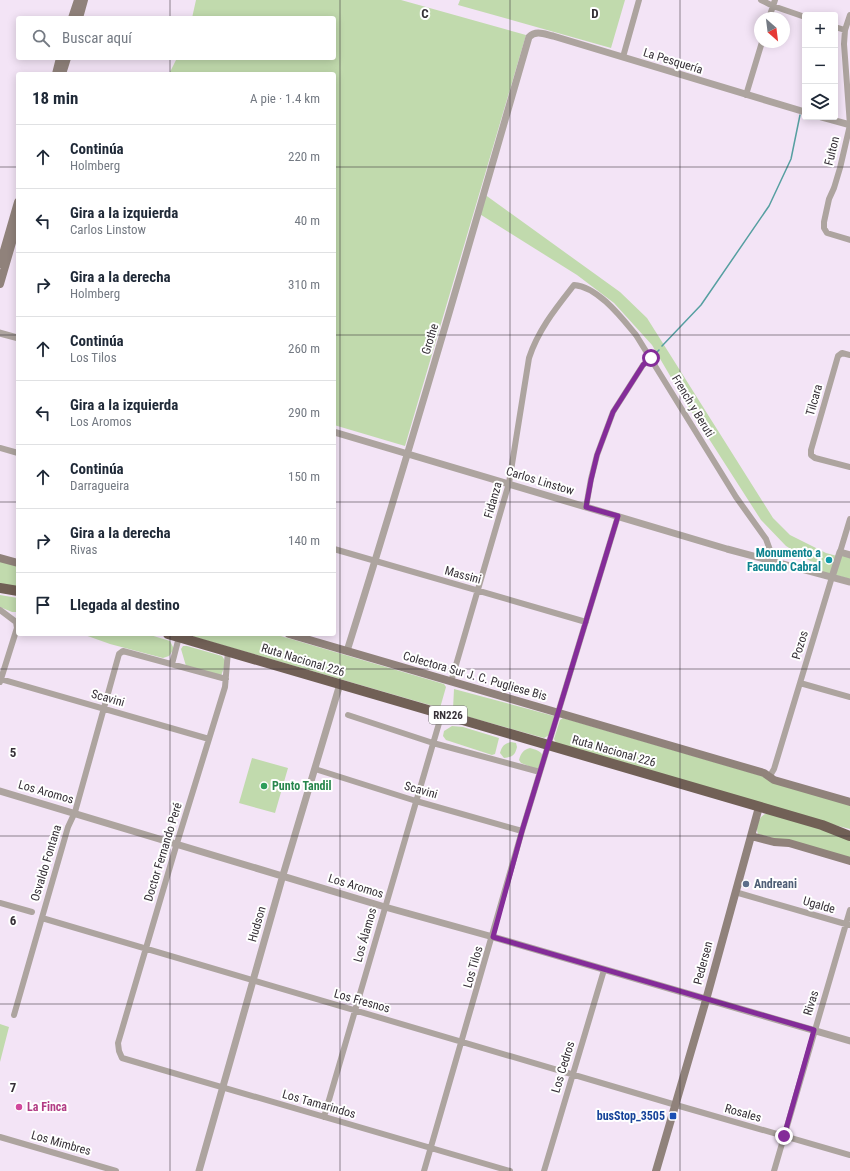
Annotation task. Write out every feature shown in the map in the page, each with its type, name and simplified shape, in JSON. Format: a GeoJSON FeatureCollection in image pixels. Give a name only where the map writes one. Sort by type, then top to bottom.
{"type":"FeatureCollection","features":[{"type":"Feature","properties":{"kind":"highway"},"geometry":{"type":"LineString","coordinates":[[0,588],[16,591]]}},
{"type":"Feature","properties":{"kind":"highway","name":"Ruta Nacional 226"},"geometry":{"type":"LineString","coordinates":[[175,636],[759,807],[822,825],[850,831]]}},
{"type":"Feature","properties":{"kind":"highway","name":"Ruta Nacional 226"},"geometry":{"type":"LineString","coordinates":[[822,825],[850,836]]}},
{"type":"Feature","properties":{"kind":"main road"},"geometry":{"type":"LineString","coordinates":[[73,16],[78,0]]}},
{"type":"Feature","properties":{"kind":"main road"},"geometry":{"type":"LineString","coordinates":[[80,16],[84,0]]}},
{"type":"Feature","properties":{"kind":"main road"},"geometry":{"type":"LineString","coordinates":[[56,72],[60,60]]}},
{"type":"Feature","properties":{"kind":"main road"},"geometry":{"type":"LineString","coordinates":[[62,72],[66,60]]}},
{"type":"Feature","properties":{"kind":"main road"},"geometry":{"type":"LineString","coordinates":[[0,264],[16,209]]}},
{"type":"Feature","properties":{"kind":"main road"},"geometry":{"type":"LineString","coordinates":[[0,284],[16,229]]}},
{"type":"Feature","properties":{"kind":"main road"},"geometry":{"type":"LineString","coordinates":[[0,558],[16,562]]}},
{"type":"Feature","properties":{"kind":"main road","name":"Colectora Sur J. C. Pugliese Bis"},"geometry":{"type":"LineString","coordinates":[[296,636],[764,773],[774,780],[850,802]]}},
{"type":"Feature","properties":{"kind":"main road","name":"Pedersen"},"geometry":{"type":"LineString","coordinates":[[656,1171],[706,1000],[759,807]]}},
{"type":"Feature","properties":{"kind":"main road"},"geometry":{"type":"LineString","coordinates":[[751,836],[774,842],[789,843],[850,861]]}},
{"type":"Feature","properties":{"kind":"street"},"geometry":{"type":"LineString","coordinates":[[623,57],[639,0]]}},
{"type":"Feature","properties":{"kind":"street"},"geometry":{"type":"LineString","coordinates":[[761,0],[774,3],[802,15]]}},
{"type":"Feature","properties":{"kind":"street","name":"Fulton"},"geometry":{"type":"LineString","coordinates":[[850,15],[845,30],[844,44],[850,125],[840,168],[829,199],[824,222],[824,228],[827,233],[850,240]]}},
{"type":"Feature","properties":{"kind":"street"},"geometry":{"type":"LineString","coordinates":[[838,28],[845,30]]}},
{"type":"Feature","properties":{"kind":"street","name":"La Pesquería"},"geometry":{"type":"LineString","coordinates":[[534,33],[553,36],[802,111]]}},
{"type":"Feature","properties":{"kind":"street","name":"Grothe"},"geometry":{"type":"LineString","coordinates":[[347,651],[375,562],[529,37],[534,33]]}},
{"type":"Feature","properties":{"kind":"street"},"geometry":{"type":"LineString","coordinates":[[746,95],[760,48]]}},
{"type":"Feature","properties":{"kind":"street"},"geometry":{"type":"LineString","coordinates":[[832,120],[850,125]]}},
{"type":"Feature","properties":{"kind":"street","name":"French y Beruti"},"geometry":{"type":"LineString","coordinates":[[574,285],[581,286],[601,297],[636,335],[736,497],[766,539],[770,550],[769,560]]}},
{"type":"Feature","properties":{"kind":"street","name":"Fidanza"},"geometry":{"type":"LineString","coordinates":[[451,682],[509,483],[532,347],[546,322],[574,285]]}},
{"type":"Feature","properties":{"kind":"street"},"geometry":{"type":"LineString","coordinates":[[0,332],[16,337]]}},
{"type":"Feature","properties":{"kind":"street","name":"Tilcara"},"geometry":{"type":"LineString","coordinates":[[850,355],[842,353],[838,356],[811,450],[811,455],[815,458],[850,467]]}},
{"type":"Feature","properties":{"kind":"street"},"geometry":{"type":"LineString","coordinates":[[586,507],[597,455],[613,412],[643,365],[651,358]]}},
{"type":"Feature","properties":{"kind":"street","name":"Carlos Linstow"},"geometry":{"type":"LineString","coordinates":[[336,433],[407,452],[586,507],[850,582]]}},
{"type":"Feature","properties":{"kind":"street"},"geometry":{"type":"LineString","coordinates":[[0,448],[16,452]]}},
{"type":"Feature","properties":{"kind":"street","name":"Los Tilos"},"geometry":{"type":"LineString","coordinates":[[424,1171],[493,937],[522,831],[618,516]]}},
{"type":"Feature","properties":{"kind":"street","name":"Pozos"},"geometry":{"type":"LineString","coordinates":[[768,776],[774,769],[850,519]]}},
{"type":"Feature","properties":{"kind":"street","name":"Massini"},"geometry":{"type":"LineString","coordinates":[[336,550],[586,622]]}},
{"type":"Feature","properties":{"kind":"street"},"geometry":{"type":"LineString","coordinates":[[840,552],[850,555]]}},
{"type":"Feature","properties":{"kind":"street"},"geometry":{"type":"LineString","coordinates":[[0,610],[16,622]]}},
{"type":"Feature","properties":{"kind":"street"},"geometry":{"type":"LineString","coordinates":[[0,680],[16,631]]}},
{"type":"Feature","properties":{"kind":"street"},"geometry":{"type":"LineString","coordinates":[[179,637],[172,664],[226,679]]}},
{"type":"Feature","properties":{"kind":"street","name":"Osvaldo Fontana"},"geometry":{"type":"LineString","coordinates":[[14,1015],[68,827],[75,812],[119,654],[123,651],[172,664]]}},
{"type":"Feature","properties":{"kind":"street","name":"Doctor Fernando Peré"},"geometry":{"type":"LineString","coordinates":[[122,1058],[118,1043],[225,687],[228,651]]}},
{"type":"Feature","properties":{"kind":"street","name":"Scavini"},"geometry":{"type":"LineString","coordinates":[[0,680],[105,708],[209,739]]}},
{"type":"Feature","properties":{"kind":"street"},"geometry":{"type":"LineString","coordinates":[[800,683],[850,697]]}},
{"type":"Feature","properties":{"kind":"street","name":"Hudson"},"geometry":{"type":"LineString","coordinates":[[199,1171],[283,875],[340,684]]}},
{"type":"Feature","properties":{"kind":"street","name":"Los Álamos"},"geometry":{"type":"LineString","coordinates":[[324,1117],[442,713]]}},
{"type":"Feature","properties":{"kind":"street"},"geometry":{"type":"LineString","coordinates":[[348,715],[433,743],[540,772]]}},
{"type":"Feature","properties":{"kind":"street","name":"Scavini"},"geometry":{"type":"LineString","coordinates":[[315,769],[522,831]]}},
{"type":"Feature","properties":{"kind":"street","name":"Los Aromos"},"geometry":{"type":"LineString","coordinates":[[0,791],[75,812],[385,906],[850,1041]]}},
{"type":"Feature","properties":{"kind":"street","name":"Ugalde"},"geometry":{"type":"LineString","coordinates":[[735,892],[848,924]]}},
{"type":"Feature","properties":{"kind":"street"},"geometry":{"type":"LineString","coordinates":[[0,903],[32,912]]}},
{"type":"Feature","properties":{"kind":"street","name":"Rivas"},"geometry":{"type":"LineString","coordinates":[[774,1171],[814,1030],[848,924],[850,910]]}},
{"type":"Feature","properties":{"kind":"street","name":"Los Fresnos"},"geometry":{"type":"LineString","coordinates":[[42,918],[676,1105]]}},
{"type":"Feature","properties":{"kind":"street","name":"Los Cedros"},"geometry":{"type":"LineString","coordinates":[[544,1171],[604,970]]}},
{"type":"Feature","properties":{"kind":"street","name":"Los Tamarindos"},"geometry":{"type":"LineString","coordinates":[[122,1058],[510,1171]]}},
{"type":"Feature","properties":{"kind":"street","name":"Rosales"},"geometry":{"type":"LineString","coordinates":[[676,1105],[850,1155]]}},
{"type":"Feature","properties":{"kind":"street","name":"Los Mimbres"},"geometry":{"type":"LineString","coordinates":[[0,1137],[116,1171]]}},
{"type":"Feature","properties":{"kind":"green space"},"geometry":{"type":"Polygon","coordinates":[[[196,0],[401,0],[526,35],[405,446],[336,426],[336,72],[170,72],[176,60],[336,60],[336,16],[192,16],[196,0]]]}},
{"type":"Feature","properties":{"kind":"green space"},"geometry":{"type":"Polygon","coordinates":[[[460,0],[625,0],[611,48],[458,5],[460,0]]]}},
{"type":"Feature","properties":{"kind":"green space"},"geometry":{"type":"Polygon","coordinates":[[[484,194],[620,292],[647,318],[773,518],[790,535],[826,553],[837,556],[831,575],[820,571],[822,564],[810,561],[786,546],[761,520],[686,403],[652,345],[614,303],[577,275],[478,213],[484,194]]]}},
{"type":"Feature","properties":{"kind":"green space"},"geometry":{"type":"Polygon","coordinates":[[[842,555],[850,558],[850,579],[835,575],[842,555]]]}},
{"type":"Feature","properties":{"kind":"green space"},"geometry":{"type":"Polygon","coordinates":[[[0,560],[16,565],[16,587],[0,583],[0,560]]]}},
{"type":"Feature","properties":{"kind":"green space"},"geometry":{"type":"Polygon","coordinates":[[[0,595],[16,598],[16,612],[0,607],[0,595]]]}},
{"type":"Feature","properties":{"kind":"green space"},"geometry":{"type":"Polygon","coordinates":[[[88,636],[154,636],[170,641],[174,649],[169,656],[163,658],[110,644],[88,636]]]}},
{"type":"Feature","properties":{"kind":"green space"},"geometry":{"type":"Polygon","coordinates":[[[191,636],[281,636],[444,684],[446,687],[440,708],[191,636]]]}},
{"type":"Feature","properties":{"kind":"green space"},"geometry":{"type":"Polygon","coordinates":[[[183,646],[222,656],[226,662],[221,676],[186,666],[181,649],[183,646]]]}},
{"type":"Feature","properties":{"kind":"green space"},"geometry":{"type":"Polygon","coordinates":[[[454,689],[554,716],[551,734],[544,738],[458,714],[453,709],[454,689]]]}},
{"type":"Feature","properties":{"kind":"green space"},"geometry":{"type":"Polygon","coordinates":[[[563,718],[762,776],[850,805],[850,829],[807,818],[556,743],[554,739],[560,720],[563,718]]]}},
{"type":"Feature","properties":{"kind":"green space"},"geometry":{"type":"Polygon","coordinates":[[[452,726],[463,727],[499,738],[495,754],[492,755],[446,740],[443,736],[444,731],[452,726]]]}},
{"type":"Feature","properties":{"kind":"green space"},"geometry":{"type":"Polygon","coordinates":[[[511,742],[516,743],[517,747],[515,752],[512,756],[504,758],[500,753],[505,745],[511,742]]]}},
{"type":"Feature","properties":{"kind":"green space"},"geometry":{"type":"Polygon","coordinates":[[[530,748],[538,751],[542,755],[539,768],[536,769],[521,763],[519,760],[523,752],[530,748]]]}},
{"type":"Feature","properties":{"kind":"green space","name":"Punto Tandil"},"geometry":{"type":"Polygon","coordinates":[[[252,758],[288,768],[275,813],[239,803],[252,758]]]}},
{"type":"Feature","properties":{"kind":"green space"},"geometry":{"type":"Polygon","coordinates":[[[765,814],[770,814],[850,838],[850,859],[758,834],[758,822],[765,814]]]}},
{"type":"Feature","properties":{"kind":"green space"},"geometry":{"type":"Polygon","coordinates":[[[0,1024],[9,1027],[0,1062],[0,1024]]]}},
{"type":"Feature","properties":{"kind":"waterway"},"geometry":{"type":"LineString","coordinates":[[662,346],[701,305],[769,206],[791,159],[800,115]]}},
{"type":"Feature","properties":{"kind":"waterway"},"geometry":{"type":"LineString","coordinates":[[656,353],[659,350]]}},
{"type":"Feature","properties":{"kind":"place","name":"Monumento a Facundo Cabral"},"geometry":{"type":"Point","coordinates":[829,560]}},
{"type":"Feature","properties":{"kind":"place","name":"Punto Tandil"},"geometry":{"type":"Point","coordinates":[264,786]}},
{"type":"Feature","properties":{"kind":"place","name":"Andreani"},"geometry":{"type":"Point","coordinates":[746,884]}},
{"type":"Feature","properties":{"kind":"place","name":"La Finca"},"geometry":{"type":"Point","coordinates":[19,1107]}},
{"type":"Feature","properties":{"kind":"place","name":"busStop_3505"},"geometry":{"type":"Point","coordinates":[673,1116]}},
{"type":"Feature","properties":{"kind":"route"},"geometry":{"type":"LineString","coordinates":[[651,358],[645,362],[613,412],[597,455],[586,507],[618,516],[522,831],[493,937],[706,1000],[814,1030],[784,1136]]}}]}
